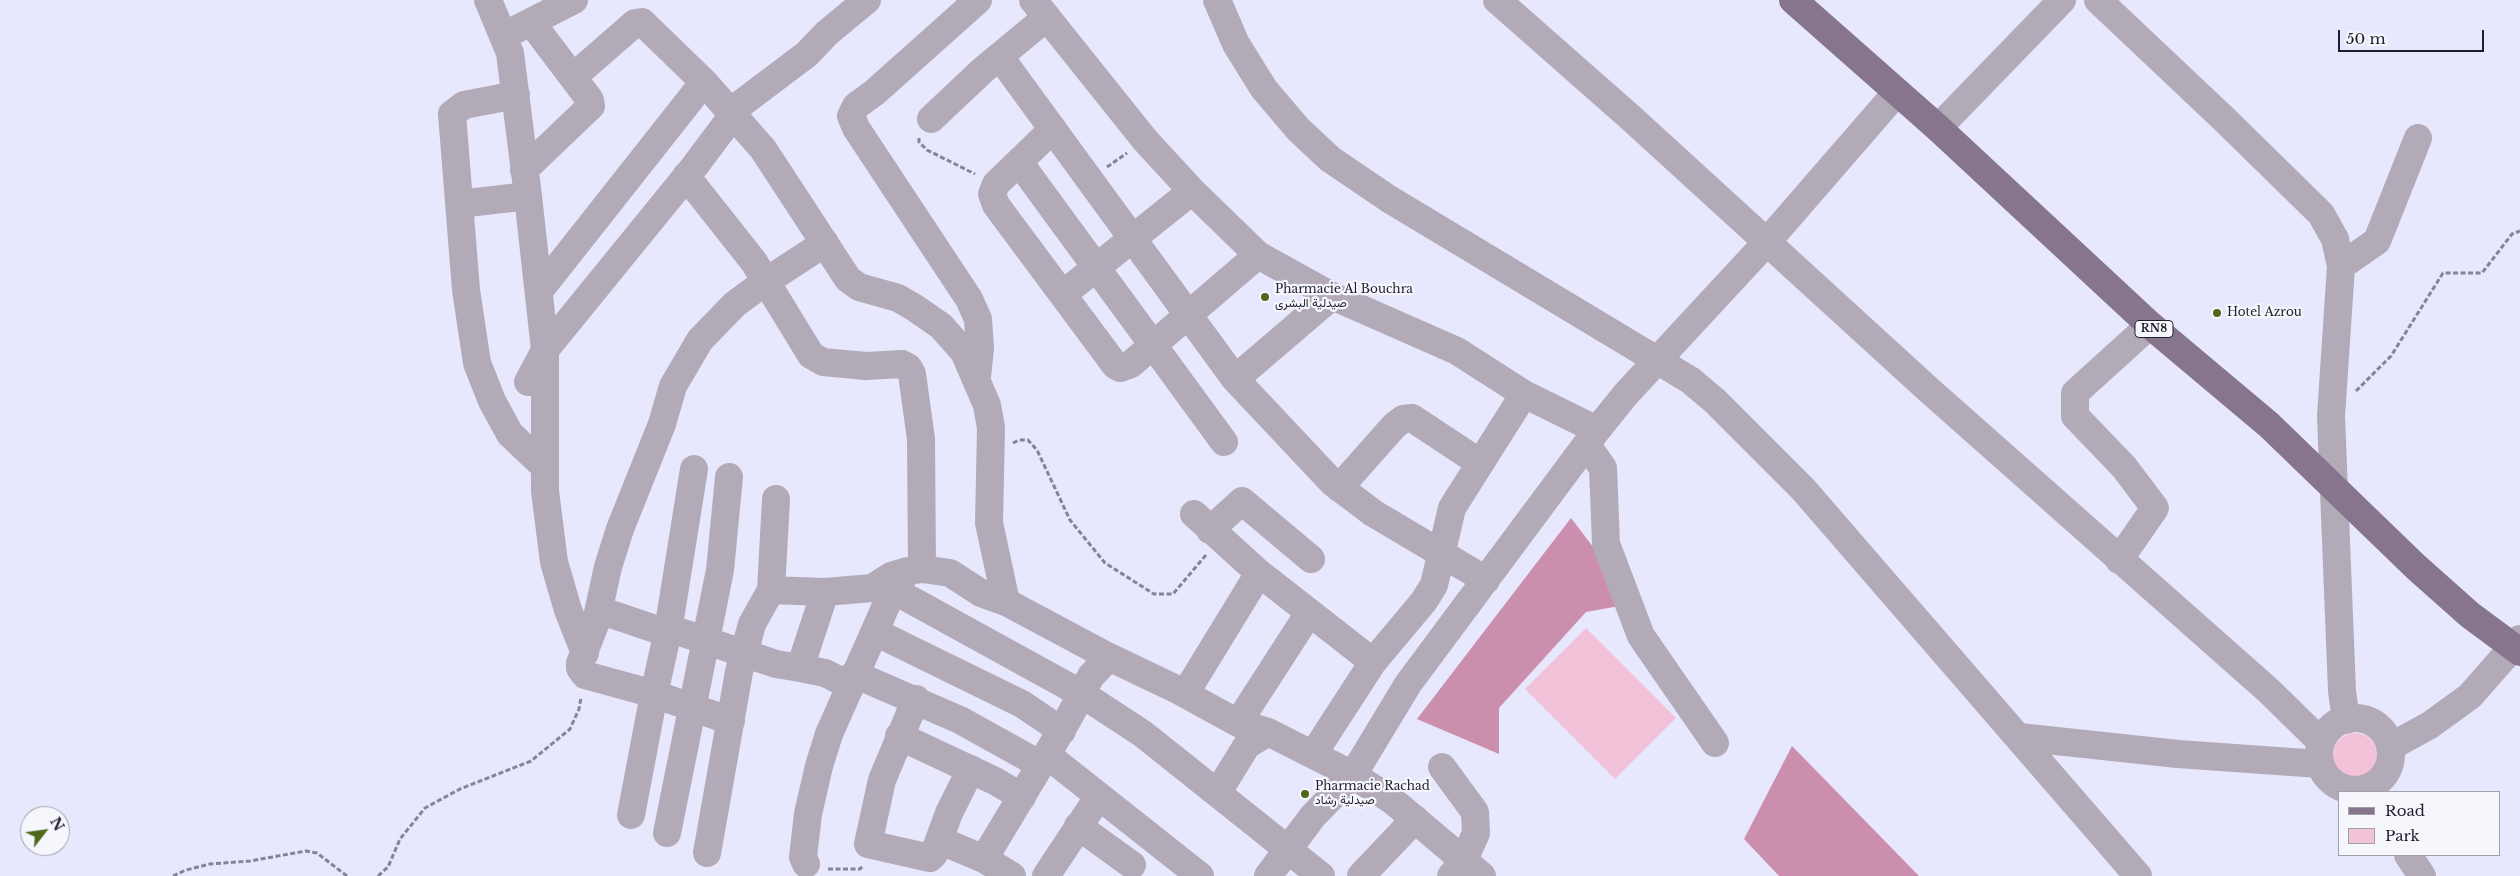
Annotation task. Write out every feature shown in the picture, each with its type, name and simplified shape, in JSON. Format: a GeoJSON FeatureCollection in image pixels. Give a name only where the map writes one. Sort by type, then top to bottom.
{"type":"FeatureCollection","features":[{"type":"Feature","properties":{"kind":"main road","name":"RN8"},"geometry":{"type":"LineString","coordinates":[[1793,0],[1938,128],[2150,325],[2269,425],[2416,567],[2470,615],[2518,647]]}},
{"type":"Feature","properties":{"kind":"street"},"geometry":{"type":"LineString","coordinates":[[504,36],[574,0]]}},
{"type":"Feature","properties":{"kind":"street"},"geometry":{"type":"LineString","coordinates":[[528,382],[545,350],[735,115],[742,103],[755,91],[807,54],[827,33],[867,0]]}},
{"type":"Feature","properties":{"kind":"street"},"geometry":{"type":"LineString","coordinates":[[977,377],[980,348],[978,319],[969,299],[856,128],[852,116],[856,106],[875,92],[978,0]]}},
{"type":"Feature","properties":{"kind":"street"},"geometry":{"type":"LineString","coordinates":[[1217,0],[1236,44],[1264,89],[1298,129],[1330,159],[1389,199],[1690,380],[1715,401],[1803,489],[2138,876]]}},
{"type":"Feature","properties":{"kind":"street"},"geometry":{"type":"LineString","coordinates":[[1496,0],[1631,118],[1766,243],[2119,560],[2270,691],[2320,753]]}},
{"type":"Feature","properties":{"kind":"street"},"geometry":{"type":"LineString","coordinates":[[1938,128],[2062,0]]}},
{"type":"Feature","properties":{"kind":"street"},"geometry":{"type":"LineString","coordinates":[[2098,0],[2321,214],[2335,239],[2341,266],[2331,416],[2332,485],[2346,720]]}},
{"type":"Feature","properties":{"kind":"street"},"geometry":{"type":"LineString","coordinates":[[493,2],[510,53],[539,291],[545,350],[545,491],[554,562],[585,664],[692,709],[731,721]]}},
{"type":"Feature","properties":{"kind":"street"},"geometry":{"type":"LineString","coordinates":[[931,119],[982,70],[1000,57],[1040,8],[1145,140],[1192,191],[1258,255],[1332,296],[1457,351],[1592,438],[1603,468],[1606,544],[1641,636],[1715,743]]}},
{"type":"Feature","properties":{"kind":"street"},"geometry":{"type":"LineString","coordinates":[[573,77],[638,21],[653,31],[735,115],[763,149],[853,283],[898,298],[941,326],[964,352],[977,377],[987,406],[991,428],[989,523],[1006,602]]}},
{"type":"Feature","properties":{"kind":"street"},"geometry":{"type":"LineString","coordinates":[[458,204],[526,183],[591,106],[590,100],[531,22]]}},
{"type":"Feature","properties":{"kind":"street"},"geometry":{"type":"LineString","coordinates":[[1000,57],[1235,378],[1339,488],[1373,512],[1486,580]]}},
{"type":"Feature","properties":{"kind":"street"},"geometry":{"type":"LineString","coordinates":[[539,291],[704,82]]}},
{"type":"Feature","properties":{"kind":"street"},"geometry":{"type":"LineString","coordinates":[[1268,876],[1313,816],[1353,775],[1408,684],[1626,394],[1766,243],[1897,92]]}},
{"type":"Feature","properties":{"kind":"street"},"geometry":{"type":"LineString","coordinates":[[516,96],[464,105],[452,114],[458,204],[466,290],[477,363],[492,401],[510,434],[545,468]]}},
{"type":"Feature","properties":{"kind":"street"},"geometry":{"type":"LineString","coordinates":[[1053,129],[996,184],[992,194],[996,205],[1115,365],[1120,368],[1131,364],[1258,255]]}},
{"type":"Feature","properties":{"kind":"street"},"geometry":{"type":"LineString","coordinates":[[2341,266],[2378,240],[2418,138]]}},
{"type":"Feature","properties":{"kind":"street"},"geometry":{"type":"LineString","coordinates":[[1019,162],[1224,442]]}},
{"type":"Feature","properties":{"kind":"street"},"geometry":{"type":"LineString","coordinates":[[686,176],[754,262],[811,355],[823,362],[866,366],[902,364],[912,374],[921,439],[908,576],[875,632],[852,680],[818,766],[808,814],[804,858],[806,864]]}},
{"type":"Feature","properties":{"kind":"street"},"geometry":{"type":"LineString","coordinates":[[1063,294],[1192,191]]}},
{"type":"Feature","properties":{"kind":"street"},"geometry":{"type":"LineString","coordinates":[[585,664],[608,567],[620,529],[662,424],[673,386],[700,340],[735,304],[824,242]]}},
{"type":"Feature","properties":{"kind":"street"},"geometry":{"type":"LineString","coordinates":[[1235,378],[1332,296]]}},
{"type":"Feature","properties":{"kind":"street"},"geometry":{"type":"LineString","coordinates":[[2119,560],[2155,508],[2124,467],[2075,416],[2075,393],[2150,325]]}},
{"type":"Feature","properties":{"kind":"street"},"geometry":{"type":"LineString","coordinates":[[1314,753],[1373,662],[1424,601],[1434,585],[1452,508],[1524,394]]}},
{"type":"Feature","properties":{"kind":"street"},"geometry":{"type":"LineString","coordinates":[[1339,488],[1394,426],[1403,419],[1412,418],[1480,463]]}},
{"type":"Feature","properties":{"kind":"street"},"geometry":{"type":"LineString","coordinates":[[631,815],[668,630],[694,469]]}},
{"type":"Feature","properties":{"kind":"street"},"geometry":{"type":"LineString","coordinates":[[667,833],[680,777],[720,570],[729,478]]}},
{"type":"Feature","properties":{"kind":"street"},"geometry":{"type":"LineString","coordinates":[[707,853],[744,654],[752,624],[771,590],[776,499]]}},
{"type":"Feature","properties":{"kind":"street"},"geometry":{"type":"LineString","coordinates":[[1311,559],[1245,502],[1239,502],[1208,527],[1259,573],[1373,662]]}},
{"type":"Feature","properties":{"kind":"street"},"geometry":{"type":"LineString","coordinates":[[771,590],[825,592],[872,588],[891,576],[950,572],[981,592],[1006,602],[1109,658],[1185,694],[1238,723],[1268,732],[1314,753],[1353,775],[1415,819],[1466,871]]}},
{"type":"Feature","properties":{"kind":"street"},"geometry":{"type":"LineString","coordinates":[[1185,694],[1259,573]]}},
{"type":"Feature","properties":{"kind":"street"},"geometry":{"type":"LineString","coordinates":[[908,576],[1142,734],[1218,792],[1321,876]]}},
{"type":"Feature","properties":{"kind":"street"},"geometry":{"type":"LineString","coordinates":[[800,668],[825,592]]}},
{"type":"Feature","properties":{"kind":"street"},"geometry":{"type":"LineString","coordinates":[[599,610],[776,664],[825,673],[916,699],[1044,760],[1099,796],[1200,876]]}},
{"type":"Feature","properties":{"kind":"street"},"geometry":{"type":"LineString","coordinates":[[1238,723],[1309,613]]}},
{"type":"Feature","properties":{"kind":"street"},"geometry":{"type":"LineString","coordinates":[[875,632],[1022,704],[1062,731]]}},
{"type":"Feature","properties":{"kind":"street"},"geometry":{"type":"LineString","coordinates":[[2390,747],[2448,714],[2470,696],[2518,647]]}},
{"type":"Feature","properties":{"kind":"street"},"geometry":{"type":"LineString","coordinates":[[984,859],[1062,731],[1091,676],[1109,658]]}},
{"type":"Feature","properties":{"kind":"street"},"geometry":{"type":"LineString","coordinates":[[916,699],[882,780],[868,844],[930,858],[949,813],[971,770]]}},
{"type":"Feature","properties":{"kind":"street"},"geometry":{"type":"LineString","coordinates":[[2357,718],[2373,724],[2385,736],[2390,747],[2390,758],[2382,778],[2364,791],[2352,790],[2336,785],[2324,774],[2320,753],[2326,732],[2335,724],[2357,718]]}},
{"type":"Feature","properties":{"kind":"street"},"geometry":{"type":"LineString","coordinates":[[1218,792],[1248,745],[1268,732]]}},
{"type":"Feature","properties":{"kind":"street"},"geometry":{"type":"LineString","coordinates":[[900,736],[1022,797]]}},
{"type":"Feature","properties":{"kind":"street"},"geometry":{"type":"LineString","coordinates":[[2020,738],[2178,754],[2320,753]]}},
{"type":"Feature","properties":{"kind":"street"},"geometry":{"type":"LineString","coordinates":[[640,767],[680,777]]}},
{"type":"Feature","properties":{"kind":"street"},"geometry":{"type":"LineString","coordinates":[[1442,767],[1475,812],[1476,833],[1466,871]]}},
{"type":"Feature","properties":{"kind":"street"},"geometry":{"type":"LineString","coordinates":[[1046,876],[1099,796]]}},
{"type":"Feature","properties":{"kind":"street"},"geometry":{"type":"LineString","coordinates":[[1361,876],[1415,819]]}},
{"type":"Feature","properties":{"kind":"street"},"geometry":{"type":"LineString","coordinates":[[1078,826],[1128,871],[1152,838]]}},
{"type":"Feature","properties":{"kind":"street"},"geometry":{"type":"LineString","coordinates":[[939,840],[984,859],[1012,876]]}},
{"type":"Feature","properties":{"kind":"street"},"geometry":{"type":"LineString","coordinates":[[2409,856],[2422,876]]}},
{"type":"Feature","properties":{"kind":"path"},"geometry":{"type":"LineString","coordinates":[[931,119],[919,133],[919,142],[927,150],[996,184]]}},
{"type":"Feature","properties":{"kind":"path"},"geometry":{"type":"LineString","coordinates":[[2331,416],[2391,356],[2444,273],[2482,273],[2512,234],[2520,231]]}},
{"type":"Feature","properties":{"kind":"path"},"geometry":{"type":"LineString","coordinates":[[990,456],[1019,440],[1028,440],[1037,450],[1070,520],[1105,562],[1154,594],[1173,594],[1208,527]]}},
{"type":"Feature","properties":{"kind":"path"},"geometry":{"type":"LineString","coordinates":[[378,876],[388,867],[400,838],[425,808],[460,788],[531,761],[570,729],[580,709],[585,664]]}},
{"type":"Feature","properties":{"kind":"path"},"geometry":{"type":"LineString","coordinates":[[806,864],[827,869],[860,869],[868,844]]}},
{"type":"Feature","properties":{"kind":"path"},"geometry":{"type":"LineString","coordinates":[[173,876],[186,870],[210,864],[250,861],[306,851],[317,853],[347,876]]}},
{"type":"Feature","properties":{"kind":"green space"},"geometry":{"type":"Polygon","coordinates":[[[1586,628],[1676,718],[1615,779],[1525,689],[1586,628]]]}},
{"type":"Feature","properties":{"kind":"green space"},"geometry":{"type":"Polygon","coordinates":[[[2351,733],[2359,733],[2371,739],[2377,755],[2371,771],[2359,777],[2351,777],[2339,771],[2333,759],[2333,751],[2339,739],[2351,733]]]}},
{"type":"Feature","properties":{"kind":"shaded area"},"geometry":{"type":"Polygon","coordinates":[[[1571,518],[1636,603],[1586,612],[1499,708],[1499,754],[1417,719],[1571,518]]]}},
{"type":"Feature","properties":{"kind":"shaded area"},"geometry":{"type":"Polygon","coordinates":[[[1792,746],[1919,876],[1779,876],[1744,839],[1792,746]]]}},
{"type":"Feature","properties":{"kind":"place","name":"Pharmacie Al Bouchra صيدلية البشرى"},"geometry":{"type":"Point","coordinates":[1265,297]}},
{"type":"Feature","properties":{"kind":"place","name":"Hotel Azrou"},"geometry":{"type":"Point","coordinates":[2217,313]}},
{"type":"Feature","properties":{"kind":"place","name":"Pharmacie Rachad صيدلية رشاد"},"geometry":{"type":"Point","coordinates":[1305,794]}}]}
